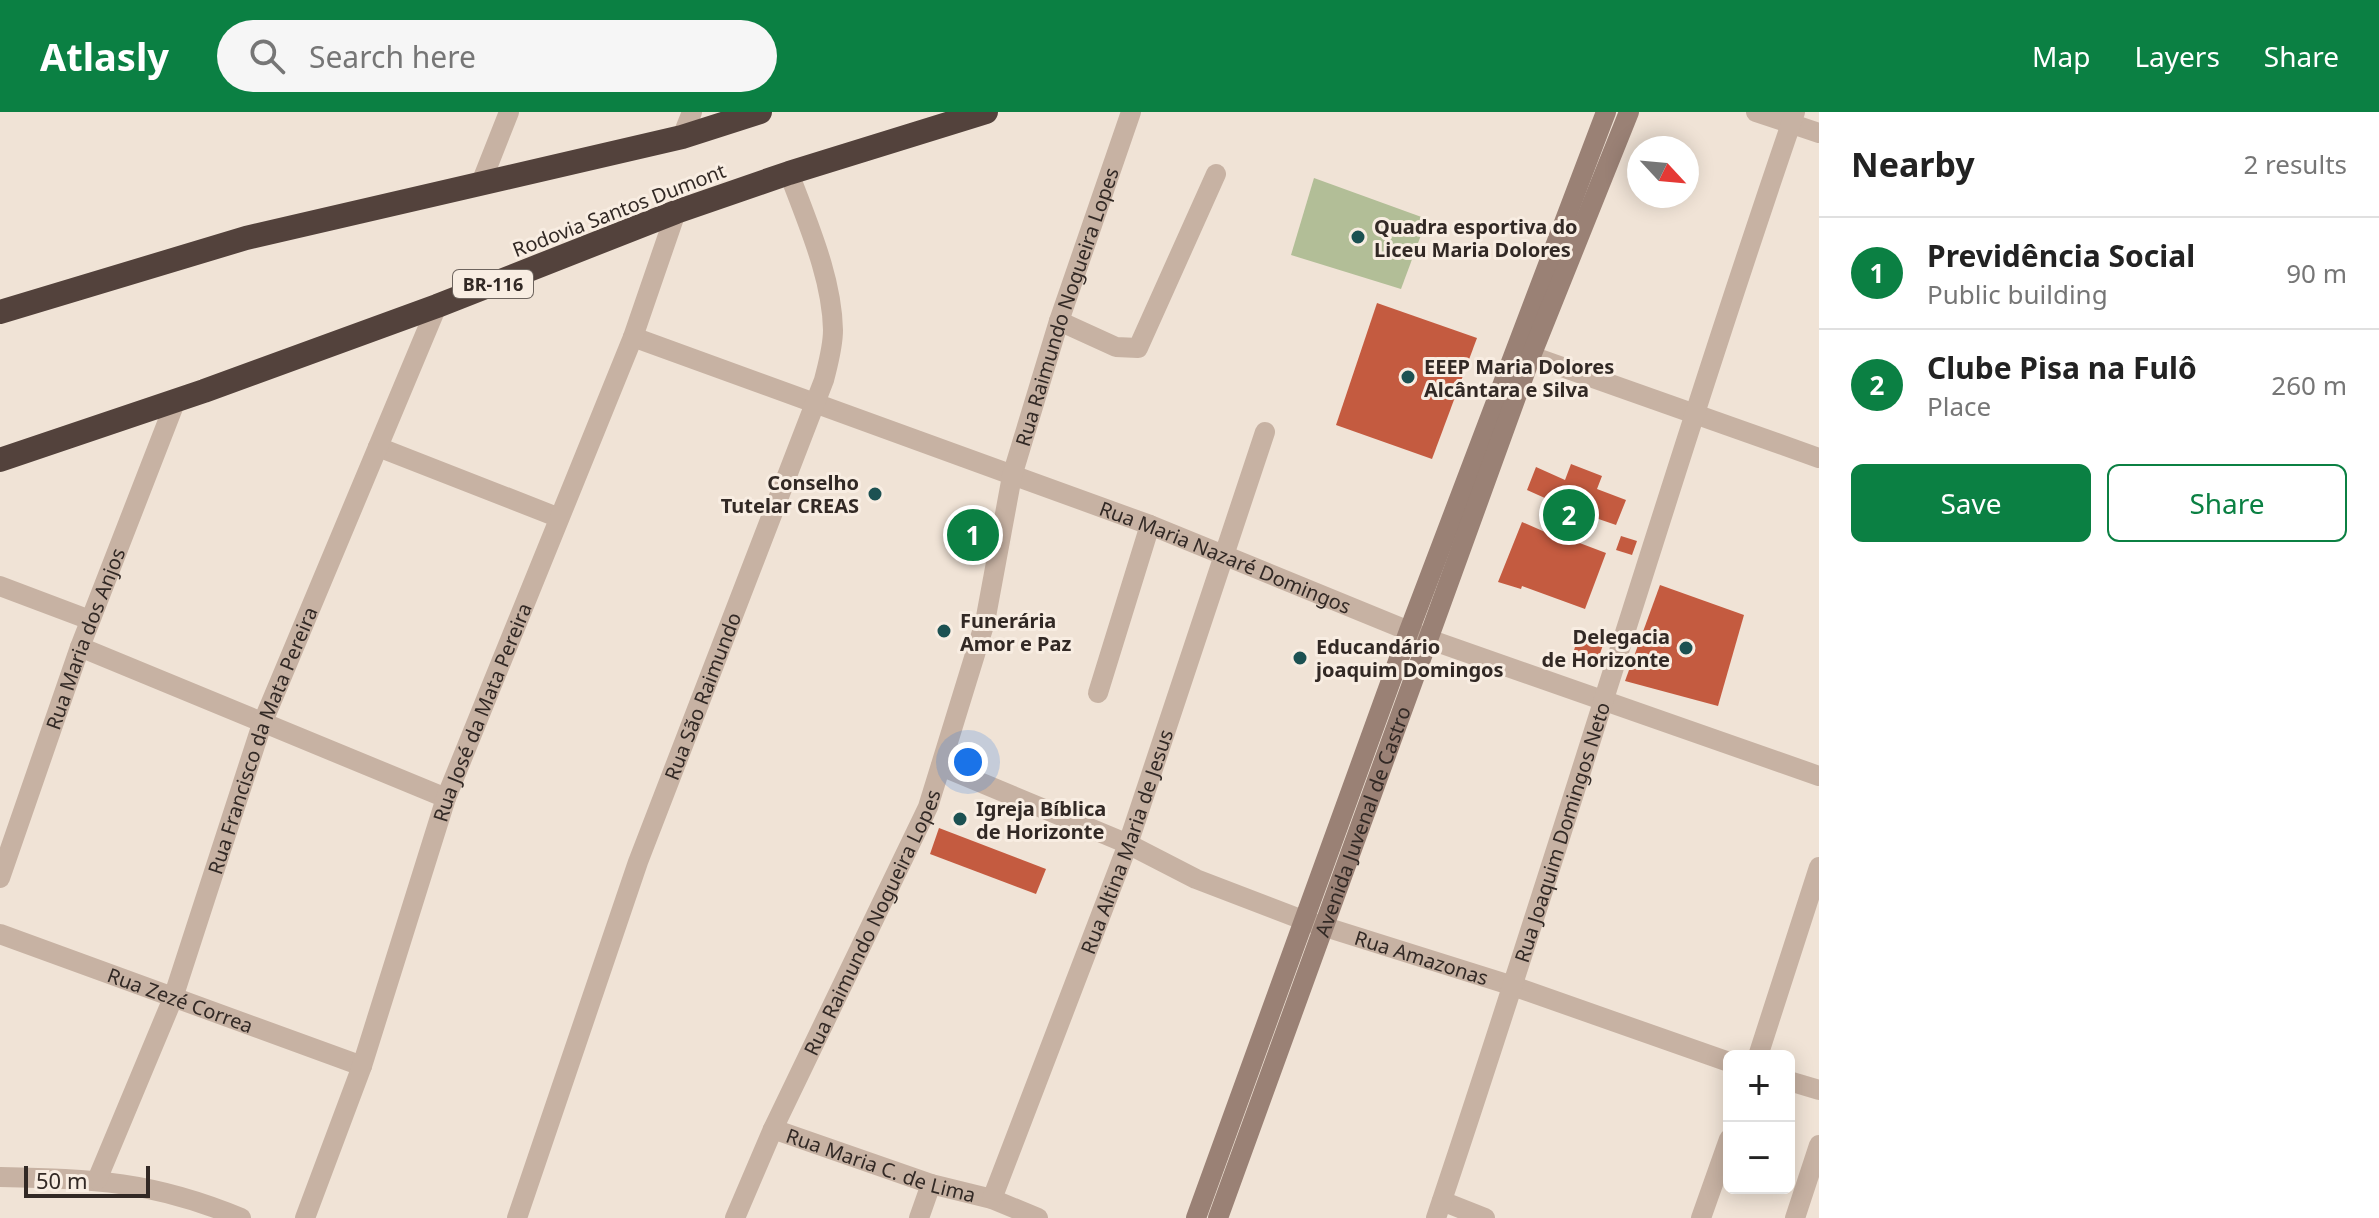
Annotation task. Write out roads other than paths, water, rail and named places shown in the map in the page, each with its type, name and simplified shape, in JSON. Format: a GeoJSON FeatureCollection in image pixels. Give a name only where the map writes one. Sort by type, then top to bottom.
{"type":"FeatureCollection","features":[{"type":"Feature","properties":{"kind":"highway"},"geometry":{"type":"LineString","coordinates":[[0,312],[246,238],[682,137],[760,112]]}},
{"type":"Feature","properties":{"kind":"highway","name":"Rodovia Santos Dumont"},"geometry":{"type":"LineString","coordinates":[[0,460],[437,306],[676,212],[789,173],[986,112]]}},
{"type":"Feature","properties":{"kind":"street"},"geometry":{"type":"LineString","coordinates":[[481,183],[509,112]]}},
{"type":"Feature","properties":{"kind":"street"},"geometry":{"type":"LineString","coordinates":[[682,137],[692,112]]}},
{"type":"Feature","properties":{"kind":"street","name":"Rua Raimundo Nogueira Lopes"},"geometry":{"type":"LineString","coordinates":[[735,1218],[773,1129],[920,826],[985,622],[1008,512],[1012,476],[1059,321],[1131,112]]}},
{"type":"Feature","properties":{"kind":"street","name":"Avenida Juvenal de Castro"},"geometry":{"type":"LineString","coordinates":[[1196,1218],[1409,631],[1606,112]]}},
{"type":"Feature","properties":{"kind":"street","name":"Avenida Juvenal de Castro"},"geometry":{"type":"LineString","coordinates":[[1218,1218],[1431,640],[1531,356],[1629,112]]}},
{"type":"Feature","properties":{"kind":"street"},"geometry":{"type":"LineString","coordinates":[[1756,112],[1793,118],[1819,133]]}},
{"type":"Feature","properties":{"kind":"street","name":"Rua Joaquim Domingos Neto"},"geometry":{"type":"LineString","coordinates":[[1439,1210],[1510,985],[1606,700],[1693,413],[1793,118]]}},
{"type":"Feature","properties":{"kind":"street","name":"Rua São Raimundo"},"geometry":{"type":"LineString","coordinates":[[517,1218],[638,862],[824,380],[833,330],[818,258],[789,173]]}},
{"type":"Feature","properties":{"kind":"street"},"geometry":{"type":"LineString","coordinates":[[1059,321],[1116,347],[1138,348],[1216,174]]}},
{"type":"Feature","properties":{"kind":"street","name":"Rua José da Mata Pereira"},"geometry":{"type":"LineString","coordinates":[[305,1218],[362,1066],[446,798],[557,517],[633,337],[676,212]]}},
{"type":"Feature","properties":{"kind":"street","name":"Rua Francisco da Mata Pereira"},"geometry":{"type":"LineString","coordinates":[[97,1180],[173,998],[262,724],[437,306]]}},
{"type":"Feature","properties":{"kind":"street","name":"Rua Maria Nazaré Domingos"},"geometry":{"type":"LineString","coordinates":[[633,337],[1150,525],[1431,640],[1819,776]]}},
{"type":"Feature","properties":{"kind":"street"},"geometry":{"type":"LineString","coordinates":[[1531,356],[1819,458]]}},
{"type":"Feature","properties":{"kind":"street","name":"Rua Maria dos Anjos"},"geometry":{"type":"LineString","coordinates":[[0,878],[80,647],[176,400]]}},
{"type":"Feature","properties":{"kind":"street","name":"Rua Altina Maria de Jesus"},"geometry":{"type":"LineString","coordinates":[[992,1199],[1128,844],[1265,432]]}},
{"type":"Feature","properties":{"kind":"street"},"geometry":{"type":"LineString","coordinates":[[378,447],[557,517]]}},
{"type":"Feature","properties":{"kind":"street"},"geometry":{"type":"LineString","coordinates":[[1098,693],[1150,525]]}},
{"type":"Feature","properties":{"kind":"street"},"geometry":{"type":"LineString","coordinates":[[0,586],[90,620]]}},
{"type":"Feature","properties":{"kind":"street"},"geometry":{"type":"LineString","coordinates":[[80,647],[446,798]]}},
{"type":"Feature","properties":{"kind":"street","name":"Rua Amazonas"},"geometry":{"type":"LineString","coordinates":[[941,766],[1128,844],[1196,879],[1303,920],[1510,985],[1723,1060]]}},
{"type":"Feature","properties":{"kind":"street"},"geometry":{"type":"LineString","coordinates":[[1760,1050],[1819,867]]}},
{"type":"Feature","properties":{"kind":"street","name":"Rua Zezé Correa"},"geometry":{"type":"LineString","coordinates":[[0,934],[362,1066]]}},
{"type":"Feature","properties":{"kind":"street"},"geometry":{"type":"LineString","coordinates":[[1795,1083],[1819,1090]]}},
{"type":"Feature","properties":{"kind":"street","name":"Rua Maria C. de Lima"},"geometry":{"type":"LineString","coordinates":[[773,1129],[931,1184],[992,1199]]}},
{"type":"Feature","properties":{"kind":"street"},"geometry":{"type":"LineString","coordinates":[[1795,1218],[1819,1145]]}},
{"type":"Feature","properties":{"kind":"street"},"geometry":{"type":"LineString","coordinates":[[1701,1218],[1723,1156]]}},
{"type":"Feature","properties":{"kind":"street"},"geometry":{"type":"LineString","coordinates":[[0,1177],[97,1180],[182,1195],[241,1218]]}},
{"type":"Feature","properties":{"kind":"street"},"geometry":{"type":"LineString","coordinates":[[919,1218],[931,1184]]}},
{"type":"Feature","properties":{"kind":"street"},"geometry":{"type":"LineString","coordinates":[[992,1199],[1038,1218]]}},
{"type":"Feature","properties":{"kind":"street"},"geometry":{"type":"LineString","coordinates":[[1439,1210],[1485,1218]]}},
{"type":"Feature","properties":{"kind":"place","name":"Quadra esportiva do Liceu Maria Dolores"},"geometry":{"type":"Point","coordinates":[1358,237]}},
{"type":"Feature","properties":{"kind":"place","name":"EEEP Maria Dolores Alcântara e Silva"},"geometry":{"type":"Point","coordinates":[1408,377]}},
{"type":"Feature","properties":{"kind":"place","name":"Conselho Tutelar CREAS"},"geometry":{"type":"Point","coordinates":[875,494]}},
{"type":"Feature","properties":{"kind":"place","name":"Clube Pisa na Fulô"},"geometry":{"type":"Point","coordinates":[1569,515]}},
{"type":"Feature","properties":{"kind":"place","name":"Previdência Social"},"geometry":{"type":"Point","coordinates":[973,535]}},
{"type":"Feature","properties":{"kind":"place","name":"Funerária Amor e Paz"},"geometry":{"type":"Point","coordinates":[944,631]}},
{"type":"Feature","properties":{"kind":"place","name":"Delegacia de Horizonte"},"geometry":{"type":"Point","coordinates":[1686,648]}},
{"type":"Feature","properties":{"kind":"place","name":"Educandário joaquim Domingos"},"geometry":{"type":"Point","coordinates":[1300,658]}},
{"type":"Feature","properties":{"kind":"place","name":"Igreja Bíblica de Horizonte"},"geometry":{"type":"Point","coordinates":[960,819]}}]}
